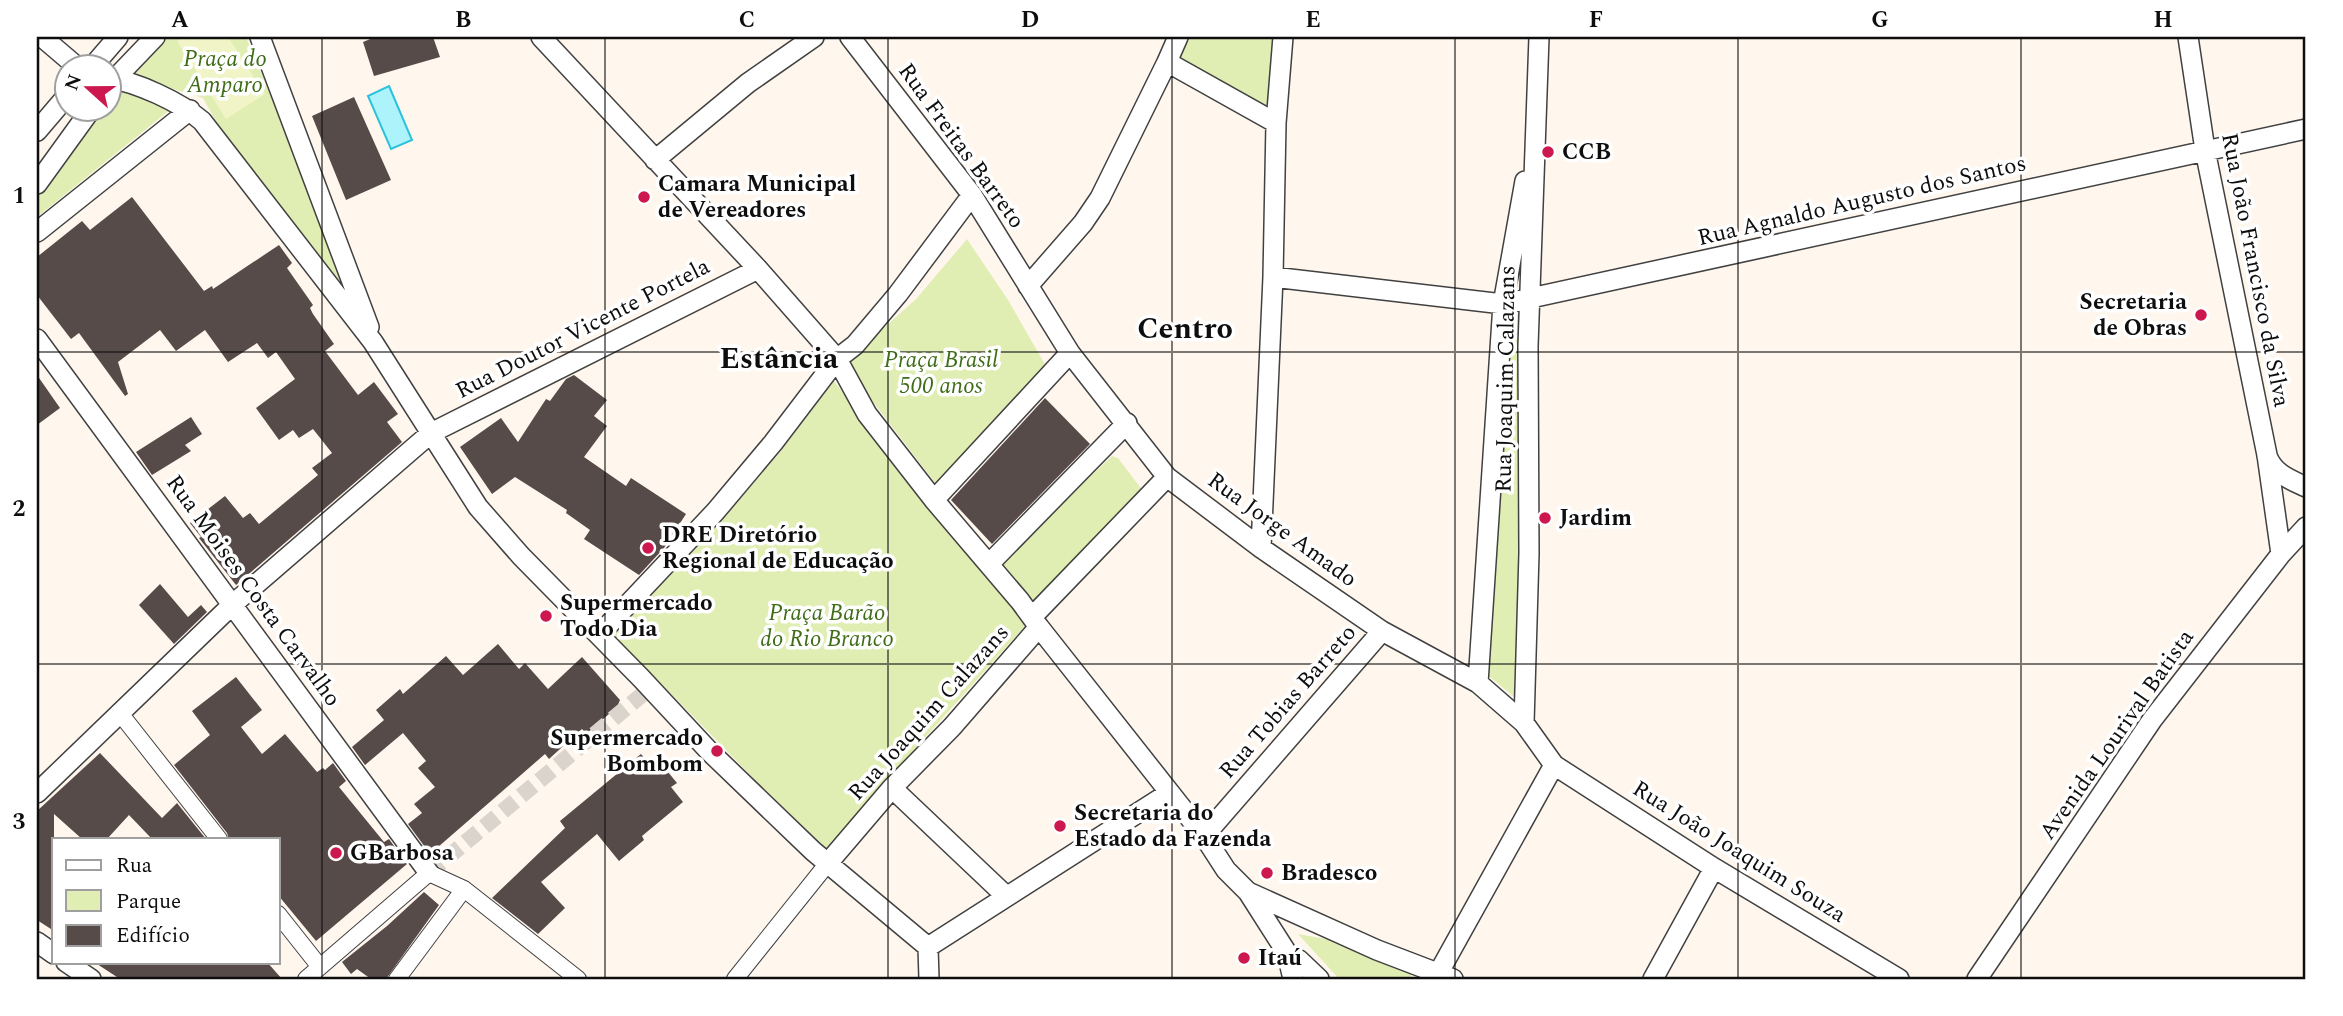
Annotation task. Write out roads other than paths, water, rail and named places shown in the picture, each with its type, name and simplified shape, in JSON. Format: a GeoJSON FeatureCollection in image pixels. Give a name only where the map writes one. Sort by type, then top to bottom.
{"type":"FeatureCollection","features":[{"type":"Feature","properties":{"kind":"street"},"geometry":{"type":"LineString","coordinates":[[42,37],[60,52]]}},
{"type":"Feature","properties":{"kind":"street"},"geometry":{"type":"LineString","coordinates":[[105,52],[118,37]]}},
{"type":"Feature","properties":{"kind":"street"},"geometry":{"type":"LineString","coordinates":[[122,69],[155,37]]}},
{"type":"Feature","properties":{"kind":"street"},"geometry":{"type":"LineString","coordinates":[[260,37],[373,341]]}},
{"type":"Feature","properties":{"kind":"street","name":"Rua Joaquim Calazans"},"geometry":{"type":"LineString","coordinates":[[541,37],[758,269],[837,359],[867,414],[1035,622],[952,727],[892,788],[828,863]]}},
{"type":"Feature","properties":{"kind":"street"},"geometry":{"type":"LineString","coordinates":[[655,160],[748,83],[814,37]]}},
{"type":"Feature","properties":{"kind":"street","name":"Rua Freitas Barreto"},"geometry":{"type":"LineString","coordinates":[[850,37],[972,195],[1028,286]]}},
{"type":"Feature","properties":{"kind":"street"},"geometry":{"type":"LineString","coordinates":[[1028,286],[1065,245],[1100,198],[1178,37]]}},
{"type":"Feature","properties":{"kind":"street"},"geometry":{"type":"LineString","coordinates":[[1261,548],[1273,277],[1276,123],[1283,37]]}},
{"type":"Feature","properties":{"kind":"street","name":"Rua Joaquim Calazans"},"geometry":{"type":"LineString","coordinates":[[1524,723],[1529,554],[1530,300],[1539,37]]}},
{"type":"Feature","properties":{"kind":"street","name":"Rua João Francisco da Silva"},"geometry":{"type":"LineString","coordinates":[[2188,37],[2205,150],[2267,455],[2281,554]]}},
{"type":"Feature","properties":{"kind":"street"},"geometry":{"type":"LineString","coordinates":[[1167,62],[1276,123]]}},
{"type":"Feature","properties":{"kind":"street"},"geometry":{"type":"LineString","coordinates":[[122,83],[135,85],[190,110],[202,121],[373,341],[478,507],[521,556],[709,751],[828,863],[928,947],[929,979]]}},
{"type":"Feature","properties":{"kind":"street"},"geometry":{"type":"LineString","coordinates":[[37,232],[190,110]]}},
{"type":"Feature","properties":{"kind":"street"},"geometry":{"type":"LineString","coordinates":[[37,131],[52,113]]}},
{"type":"Feature","properties":{"kind":"street"},"geometry":{"type":"LineString","coordinates":[[37,184],[82,122]]}},
{"type":"Feature","properties":{"kind":"street","name":"Rua Agnaldo Augusto dos Santos"},"geometry":{"type":"LineString","coordinates":[[1273,277],[1503,304],[2306,129]]}},
{"type":"Feature","properties":{"kind":"street"},"geometry":{"type":"LineString","coordinates":[[1478,683],[1503,304],[1515,225],[1535,132]]}},
{"type":"Feature","properties":{"kind":"street"},"geometry":{"type":"LineString","coordinates":[[600,635],[715,512],[773,443],[837,359],[855,345],[898,293],[972,195]]}},
{"type":"Feature","properties":{"kind":"street","name":"Rua Doutor Vicente Portela"},"geometry":{"type":"LineString","coordinates":[[37,793],[232,605],[431,433],[758,269]]}},
{"type":"Feature","properties":{"kind":"street","name":"Rua Jorge Amado"},"geometry":{"type":"LineString","coordinates":[[1028,286],[1070,354],[1167,477],[1261,548],[1382,631],[1478,683],[1524,723],[1554,765]]}},
{"type":"Feature","properties":{"kind":"street","name":"Rua Moises Costa Carvalho"},"geometry":{"type":"LineString","coordinates":[[37,338],[429,873]]}},
{"type":"Feature","properties":{"kind":"street"},"geometry":{"type":"LineString","coordinates":[[934,500],[1070,354]]}},
{"type":"Feature","properties":{"kind":"street"},"geometry":{"type":"LineString","coordinates":[[989,564],[1127,423]]}},
{"type":"Feature","properties":{"kind":"street"},"geometry":{"type":"LineString","coordinates":[[2267,455],[2272,467],[2288,479],[2306,486]]}},
{"type":"Feature","properties":{"kind":"street"},"geometry":{"type":"LineString","coordinates":[[1167,477],[1035,622],[1204,836],[1226,870],[1248,892],[1287,953],[1293,979]]}},
{"type":"Feature","properties":{"kind":"street","name":"Avenida Lourival Batista"},"geometry":{"type":"LineString","coordinates":[[1977,979],[2152,720],[2281,554],[2306,527]]}},
{"type":"Feature","properties":{"kind":"street","name":"Rua Tobias Barreto"},"geometry":{"type":"LineString","coordinates":[[1204,836],[1382,631]]}},
{"type":"Feature","properties":{"kind":"street"},"geometry":{"type":"LineString","coordinates":[[119,712],[218,838]]}},
{"type":"Feature","properties":{"kind":"street"},"geometry":{"type":"LineString","coordinates":[[1248,892],[1441,977],[1554,765]]}},
{"type":"Feature","properties":{"kind":"street","name":"Rua João Joaquim Souza"},"geometry":{"type":"LineString","coordinates":[[1554,765],[1714,868],[1899,979]]}},
{"type":"Feature","properties":{"kind":"street"},"geometry":{"type":"LineString","coordinates":[[892,788],[1006,896]]}},
{"type":"Feature","properties":{"kind":"street"},"geometry":{"type":"LineString","coordinates":[[928,947],[1169,793]]}},
{"type":"Feature","properties":{"kind":"street"},"geometry":{"type":"LineString","coordinates":[[735,979],[828,863]]}},
{"type":"Feature","properties":{"kind":"street"},"geometry":{"type":"LineString","coordinates":[[1653,979],[1714,868]]}},
{"type":"Feature","properties":{"kind":"street"},"geometry":{"type":"LineString","coordinates":[[306,979],[429,873],[464,889],[578,979]]}},
{"type":"Feature","properties":{"kind":"street"},"geometry":{"type":"LineString","coordinates":[[397,979],[464,889]]}},
{"type":"Feature","properties":{"kind":"street"},"geometry":{"type":"LineString","coordinates":[[280,917],[320,967]]}},
{"type":"Feature","properties":{"kind":"street"},"geometry":{"type":"LineString","coordinates":[[37,942],[52,953]]}},
{"type":"Feature","properties":{"kind":"street"},"geometry":{"type":"LineString","coordinates":[[1287,953],[1299,960],[1319,979]]}},
{"type":"Feature","properties":{"kind":"street"},"geometry":{"type":"LineString","coordinates":[[69,964],[91,979]]}},
{"type":"Feature","properties":{"kind":"water"},"geometry":{"type":"Polygon","coordinates":[[[389,86],[412,140],[391,149],[368,96],[389,86]]]}},
{"type":"Feature","properties":{"kind":"tunnel"},"geometry":{"type":"LineString","coordinates":[[429,873],[650,688]]}},
{"type":"Feature","properties":{"kind":"place","name":"CCB"},"geometry":{"type":"Point","coordinates":[1548,152]}},
{"type":"Feature","properties":{"kind":"place","name":"Camara Municipal de Vereadores"},"geometry":{"type":"Point","coordinates":[644,197]}},
{"type":"Feature","properties":{"kind":"place","name":"Secretaria de Obras"},"geometry":{"type":"Point","coordinates":[2201,315]}},
{"type":"Feature","properties":{"kind":"place","name":"Jardim"},"geometry":{"type":"Point","coordinates":[1545,518]}},
{"type":"Feature","properties":{"kind":"place","name":"DRE Diretório Regional de Educação"},"geometry":{"type":"Point","coordinates":[648,548]}},
{"type":"Feature","properties":{"kind":"place","name":"Supermercado Todo Dia"},"geometry":{"type":"Point","coordinates":[546,616]}},
{"type":"Feature","properties":{"kind":"place","name":"Supermercado Bombom"},"geometry":{"type":"Point","coordinates":[717,751]}},
{"type":"Feature","properties":{"kind":"place","name":"Secretaria do Estado da Fazenda"},"geometry":{"type":"Point","coordinates":[1060,826]}},
{"type":"Feature","properties":{"kind":"place","name":"GBarbosa"},"geometry":{"type":"Point","coordinates":[336,853]}},
{"type":"Feature","properties":{"kind":"place","name":"Bradesco"},"geometry":{"type":"Point","coordinates":[1267,873]}},
{"type":"Feature","properties":{"kind":"place","name":"Itaú"},"geometry":{"type":"Point","coordinates":[1244,958]}},
{"type":"Feature","properties":{"kind":"district","name":"Centro"},"geometry":{"type":"Point","coordinates":[1185,329]}},
{"type":"Feature","properties":{"kind":"district","name":"Estância"},"geometry":{"type":"Point","coordinates":[779,359]}},
{"type":"Feature","properties":{"kind":"park label","name":"Praça do Amparo"},"geometry":{"type":"Point","coordinates":[225,72]}},
{"type":"Feature","properties":{"kind":"park label","name":"Praça Brasil 500 anos"},"geometry":{"type":"Point","coordinates":[941,373]}},
{"type":"Feature","properties":{"kind":"park label","name":"Praça Barão do Rio Branco"},"geometry":{"type":"Point","coordinates":[827,626]}}]}
